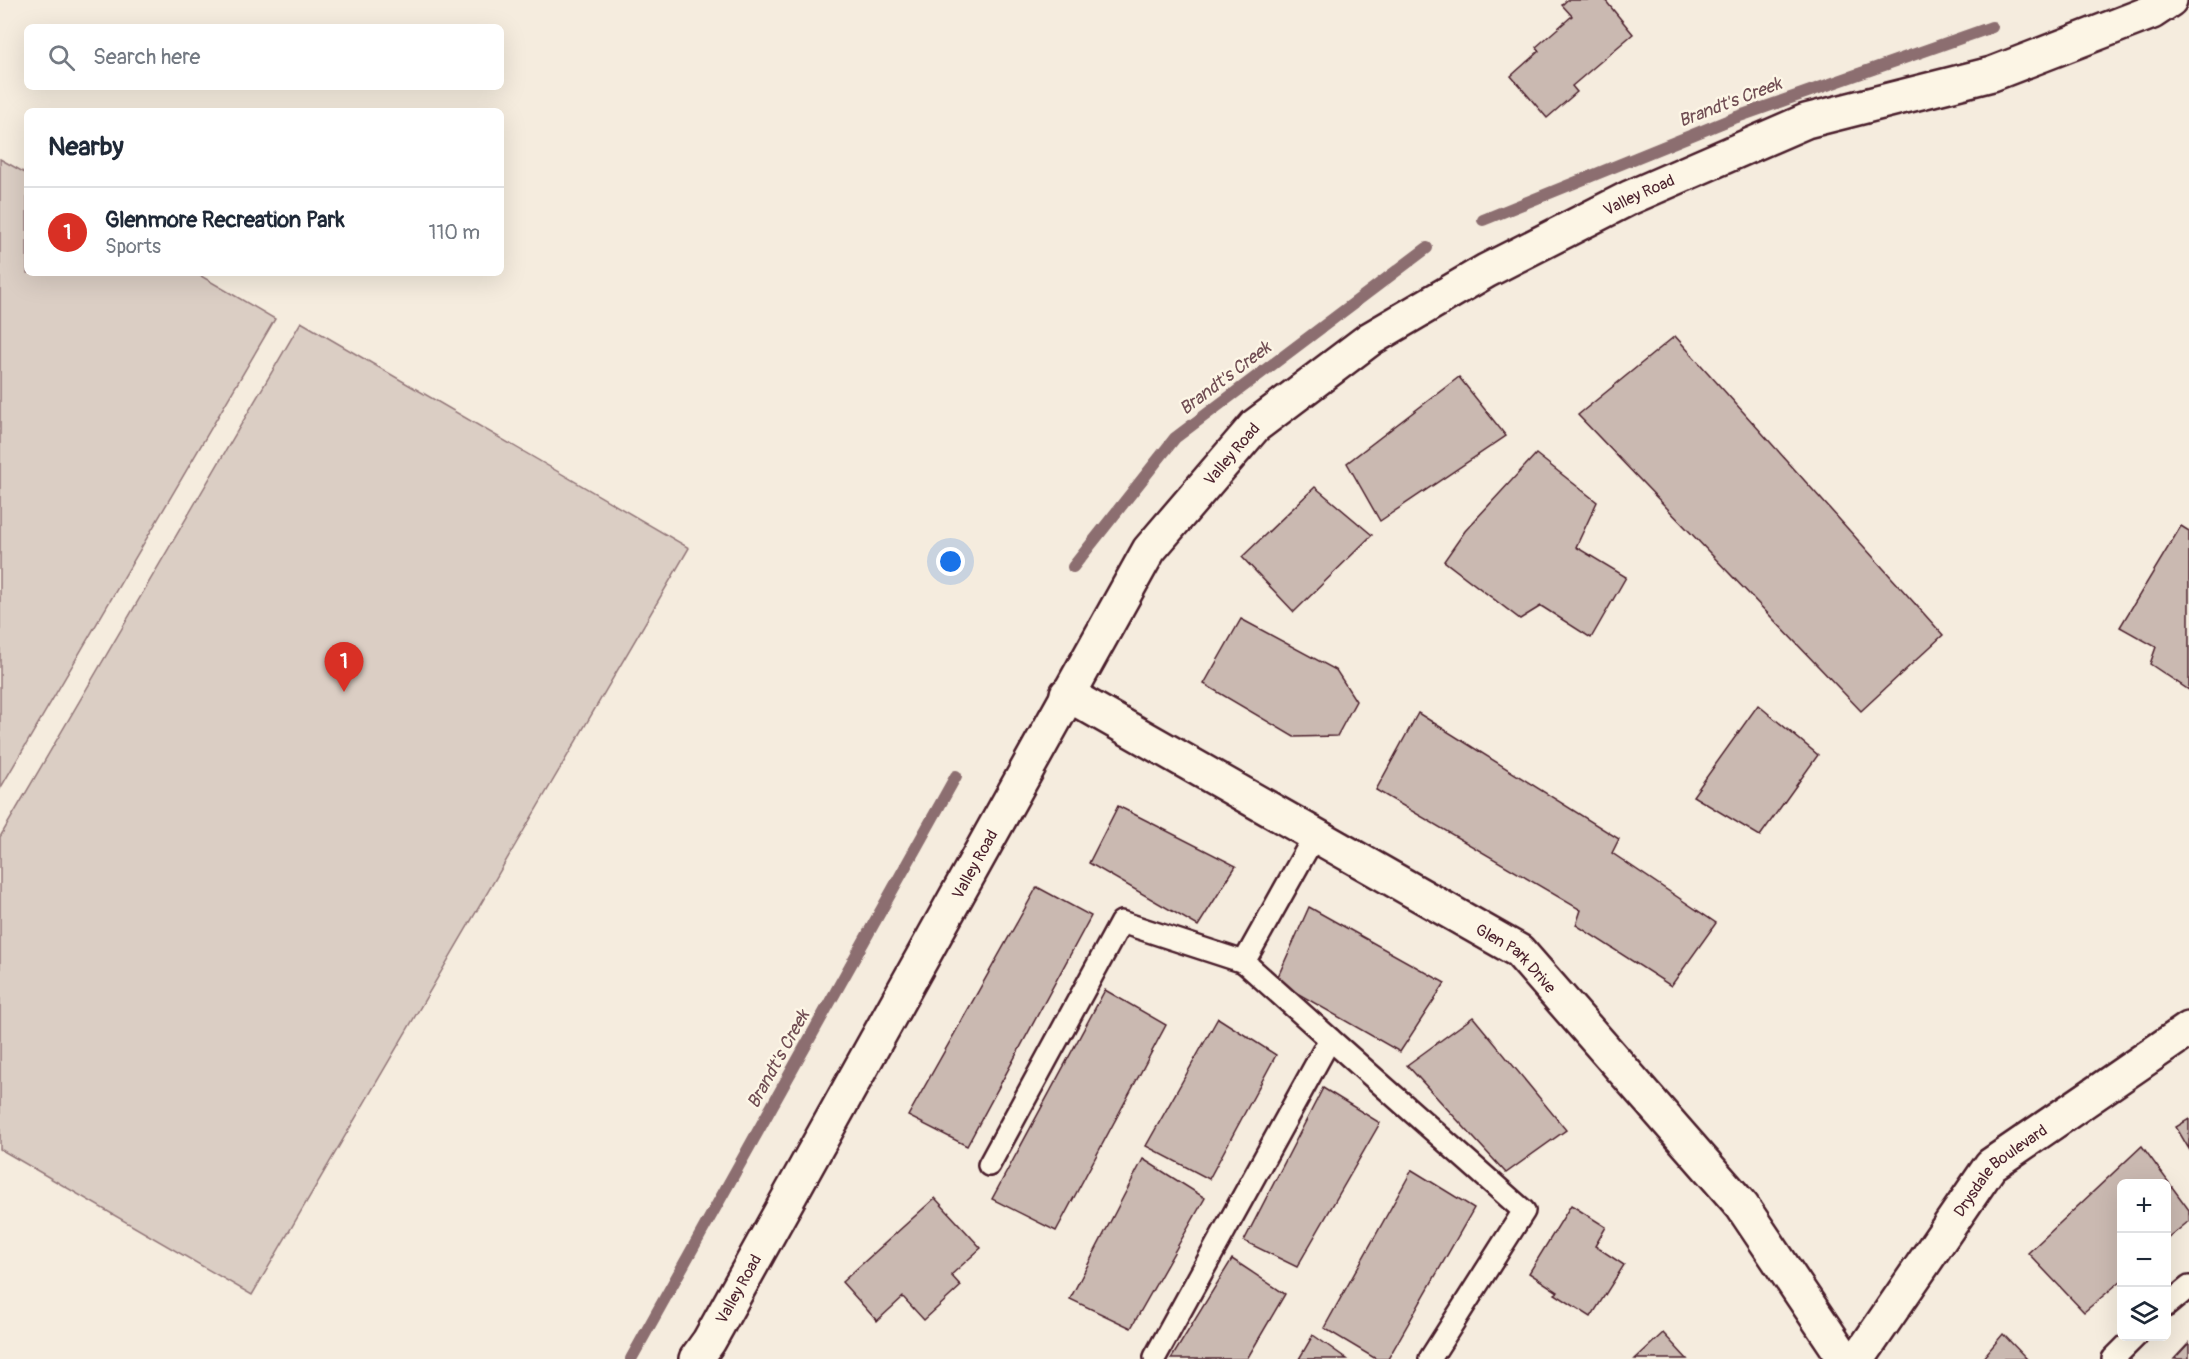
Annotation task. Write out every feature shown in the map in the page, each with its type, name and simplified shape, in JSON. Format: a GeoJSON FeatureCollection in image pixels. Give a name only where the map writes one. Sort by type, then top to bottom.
{"type":"FeatureCollection","features":[{"type":"Feature","properties":{"kind":"street","name":"Valley Road"},"geometry":{"type":"LineString","coordinates":[[696,1359],[709,1341],[1149,550],[1256,426],[1370,339],[1486,271],[1629,198],[1806,121],[1992,74],[2152,12],[2170,0]]}},
{"type":"Feature","properties":{"kind":"street","name":"Glen Park Drive"},"geometry":{"type":"LineString","coordinates":[[1067,694],[1519,951],[1742,1206],[1845,1359]]}},
{"type":"Feature","properties":{"kind":"street","name":"Drysdale Boulevard"},"geometry":{"type":"LineString","coordinates":[[1858,1359],[1991,1165],[2189,1029]]}},
{"type":"Feature","properties":{"kind":"lane"},"geometry":{"type":"LineString","coordinates":[[1244,962],[1315,835]]}},
{"type":"Feature","properties":{"kind":"lane"},"geometry":{"type":"LineString","coordinates":[[989,1165],[1121,922],[1244,962],[1524,1211],[1430,1359]]}},
{"type":"Feature","properties":{"kind":"lane"},"geometry":{"type":"LineString","coordinates":[[1155,1357],[1329,1039]]}},
{"type":"Feature","properties":{"kind":"lane"},"geometry":{"type":"LineString","coordinates":[[2171,1302],[2189,1287]]}},
{"type":"Feature","properties":{"kind":"lane"},"geometry":{"type":"LineString","coordinates":[[2113,1359],[2131,1341]]}},
{"type":"Feature","properties":{"kind":"shaded area"},"geometry":{"type":"Polygon","coordinates":[[[0,159],[24,172],[24,276],[201,276],[275,319],[0,789],[0,159]]]}},
{"type":"Feature","properties":{"kind":"shaded area"},"geometry":{"type":"Polygon","coordinates":[[[301,322],[689,548],[252,1295],[0,1149],[0,837],[301,322]]]}},
{"type":"Feature","properties":{"kind":"building"},"geometry":{"type":"Polygon","coordinates":[[[1567,0],[1605,0],[1633,34],[1572,86],[1577,92],[1547,118],[1511,76],[1539,51],[1536,47],[1572,16],[1562,5],[1567,0]]]}},
{"type":"Feature","properties":{"kind":"building"},"geometry":{"type":"Polygon","coordinates":[[[1675,336],[1943,635],[1861,711],[1578,415],[1675,336]]]}},
{"type":"Feature","properties":{"kind":"building"},"geometry":{"type":"Polygon","coordinates":[[[1459,377],[1506,436],[1380,521],[1347,463],[1459,377]]]}},
{"type":"Feature","properties":{"kind":"building"},"geometry":{"type":"Polygon","coordinates":[[[1536,454],[1597,502],[1576,547],[1626,577],[1591,638],[1541,606],[1520,619],[1444,561],[1465,531],[1536,454]]]}},
{"type":"Feature","properties":{"kind":"building"},"geometry":{"type":"Polygon","coordinates":[[[1315,487],[1372,535],[1294,612],[1242,557],[1315,487]]]}},
{"type":"Feature","properties":{"kind":"building"},"geometry":{"type":"Polygon","coordinates":[[[2181,526],[2189,531],[2189,690],[2150,664],[2156,647],[2120,627],[2181,526]]]}},
{"type":"Feature","properties":{"kind":"building"},"geometry":{"type":"Polygon","coordinates":[[[1241,619],[1336,670],[1356,701],[1337,736],[1294,737],[1204,684],[1241,619]]]}},
{"type":"Feature","properties":{"kind":"building"},"geometry":{"type":"Polygon","coordinates":[[[1758,705],[1818,755],[1760,836],[1693,796],[1758,705]]]}},
{"type":"Feature","properties":{"kind":"building"},"geometry":{"type":"Polygon","coordinates":[[[1418,713],[1619,839],[1612,853],[1716,923],[1671,986],[1576,925],[1581,910],[1376,790],[1418,713]]]}},
{"type":"Feature","properties":{"kind":"building"},"geometry":{"type":"Polygon","coordinates":[[[1118,806],[1236,866],[1198,926],[1089,863],[1118,806]]]}},
{"type":"Feature","properties":{"kind":"building"},"geometry":{"type":"Polygon","coordinates":[[[1037,887],[1091,916],[967,1146],[908,1116],[1037,887]]]}},
{"type":"Feature","properties":{"kind":"building"},"geometry":{"type":"Polygon","coordinates":[[[1309,907],[1445,983],[1400,1052],[1276,981],[1309,907]]]}},
{"type":"Feature","properties":{"kind":"building"},"geometry":{"type":"Polygon","coordinates":[[[1105,990],[1166,1025],[1056,1231],[992,1199],[1105,990]]]}},
{"type":"Feature","properties":{"kind":"building"},"geometry":{"type":"Polygon","coordinates":[[[1473,1017],[1566,1130],[1506,1173],[1407,1065],[1473,1017]]]}},
{"type":"Feature","properties":{"kind":"building"},"geometry":{"type":"Polygon","coordinates":[[[1218,1018],[1276,1055],[1209,1179],[1146,1146],[1218,1018]]]}},
{"type":"Feature","properties":{"kind":"building"},"geometry":{"type":"Polygon","coordinates":[[[1323,1088],[1380,1123],[1297,1267],[1244,1241],[1323,1088]]]}},
{"type":"Feature","properties":{"kind":"building"},"geometry":{"type":"Polygon","coordinates":[[[2189,1119],[2189,1149],[2176,1127],[2189,1119]]]}},
{"type":"Feature","properties":{"kind":"building"},"geometry":{"type":"Polygon","coordinates":[[[2142,1146],[2166,1179],[2117,1179],[2117,1284],[2084,1312],[2028,1253],[2142,1146]]]}},
{"type":"Feature","properties":{"kind":"building"},"geometry":{"type":"Polygon","coordinates":[[[1143,1159],[1205,1198],[1131,1328],[1070,1299],[1143,1159]]]}},
{"type":"Feature","properties":{"kind":"building"},"geometry":{"type":"Polygon","coordinates":[[[1412,1170],[1474,1208],[1388,1359],[1376,1359],[1324,1328],[1412,1170]]]}},
{"type":"Feature","properties":{"kind":"building"},"geometry":{"type":"Polygon","coordinates":[[[2171,1185],[2189,1210],[2189,1221],[2171,1236],[2171,1185]]]}},
{"type":"Feature","properties":{"kind":"building"},"geometry":{"type":"Polygon","coordinates":[[[935,1198],[981,1248],[951,1275],[961,1286],[924,1320],[903,1297],[877,1321],[842,1282],[935,1198]]]}},
{"type":"Feature","properties":{"kind":"building"},"geometry":{"type":"Polygon","coordinates":[[[1571,1205],[1606,1227],[1595,1246],[1624,1265],[1591,1317],[1555,1294],[1558,1292],[1529,1273],[1571,1205]]]}},
{"type":"Feature","properties":{"kind":"building"},"geometry":{"type":"Polygon","coordinates":[[[1232,1259],[1285,1294],[1247,1359],[1171,1359],[1232,1259]]]}},
{"type":"Feature","properties":{"kind":"building"},"geometry":{"type":"Polygon","coordinates":[[[1663,1333],[1687,1359],[1635,1359],[1663,1333]]]}},
{"type":"Feature","properties":{"kind":"building"},"geometry":{"type":"Polygon","coordinates":[[[2003,1334],[2027,1359],[1982,1359],[2003,1334]]]}},
{"type":"Feature","properties":{"kind":"building"},"geometry":{"type":"Polygon","coordinates":[[[1313,1335],[1347,1359],[1299,1359],[1313,1335]]]}},
{"type":"Feature","properties":{"kind":"building"},"geometry":{"type":"Polygon","coordinates":[[[2189,1343],[2189,1359],[2174,1359],[2189,1343]]]}},
{"type":"Feature","properties":{"kind":"waterway","name":"Brandt's Creek"},"geometry":{"type":"LineString","coordinates":[[1483,220],[1734,118],[1992,27]]}},
{"type":"Feature","properties":{"kind":"waterway","name":"Brandt's Creek"},"geometry":{"type":"LineString","coordinates":[[1073,567],[1175,438],[1427,248]]}},
{"type":"Feature","properties":{"kind":"waterway","name":"Brandt's Creek"},"geometry":{"type":"LineString","coordinates":[[631,1359],[956,776]]}},
{"type":"Feature","properties":{"kind":"place","name":"Glenmore Recreation Park"},"geometry":{"type":"Point","coordinates":[344,692]}}]}
